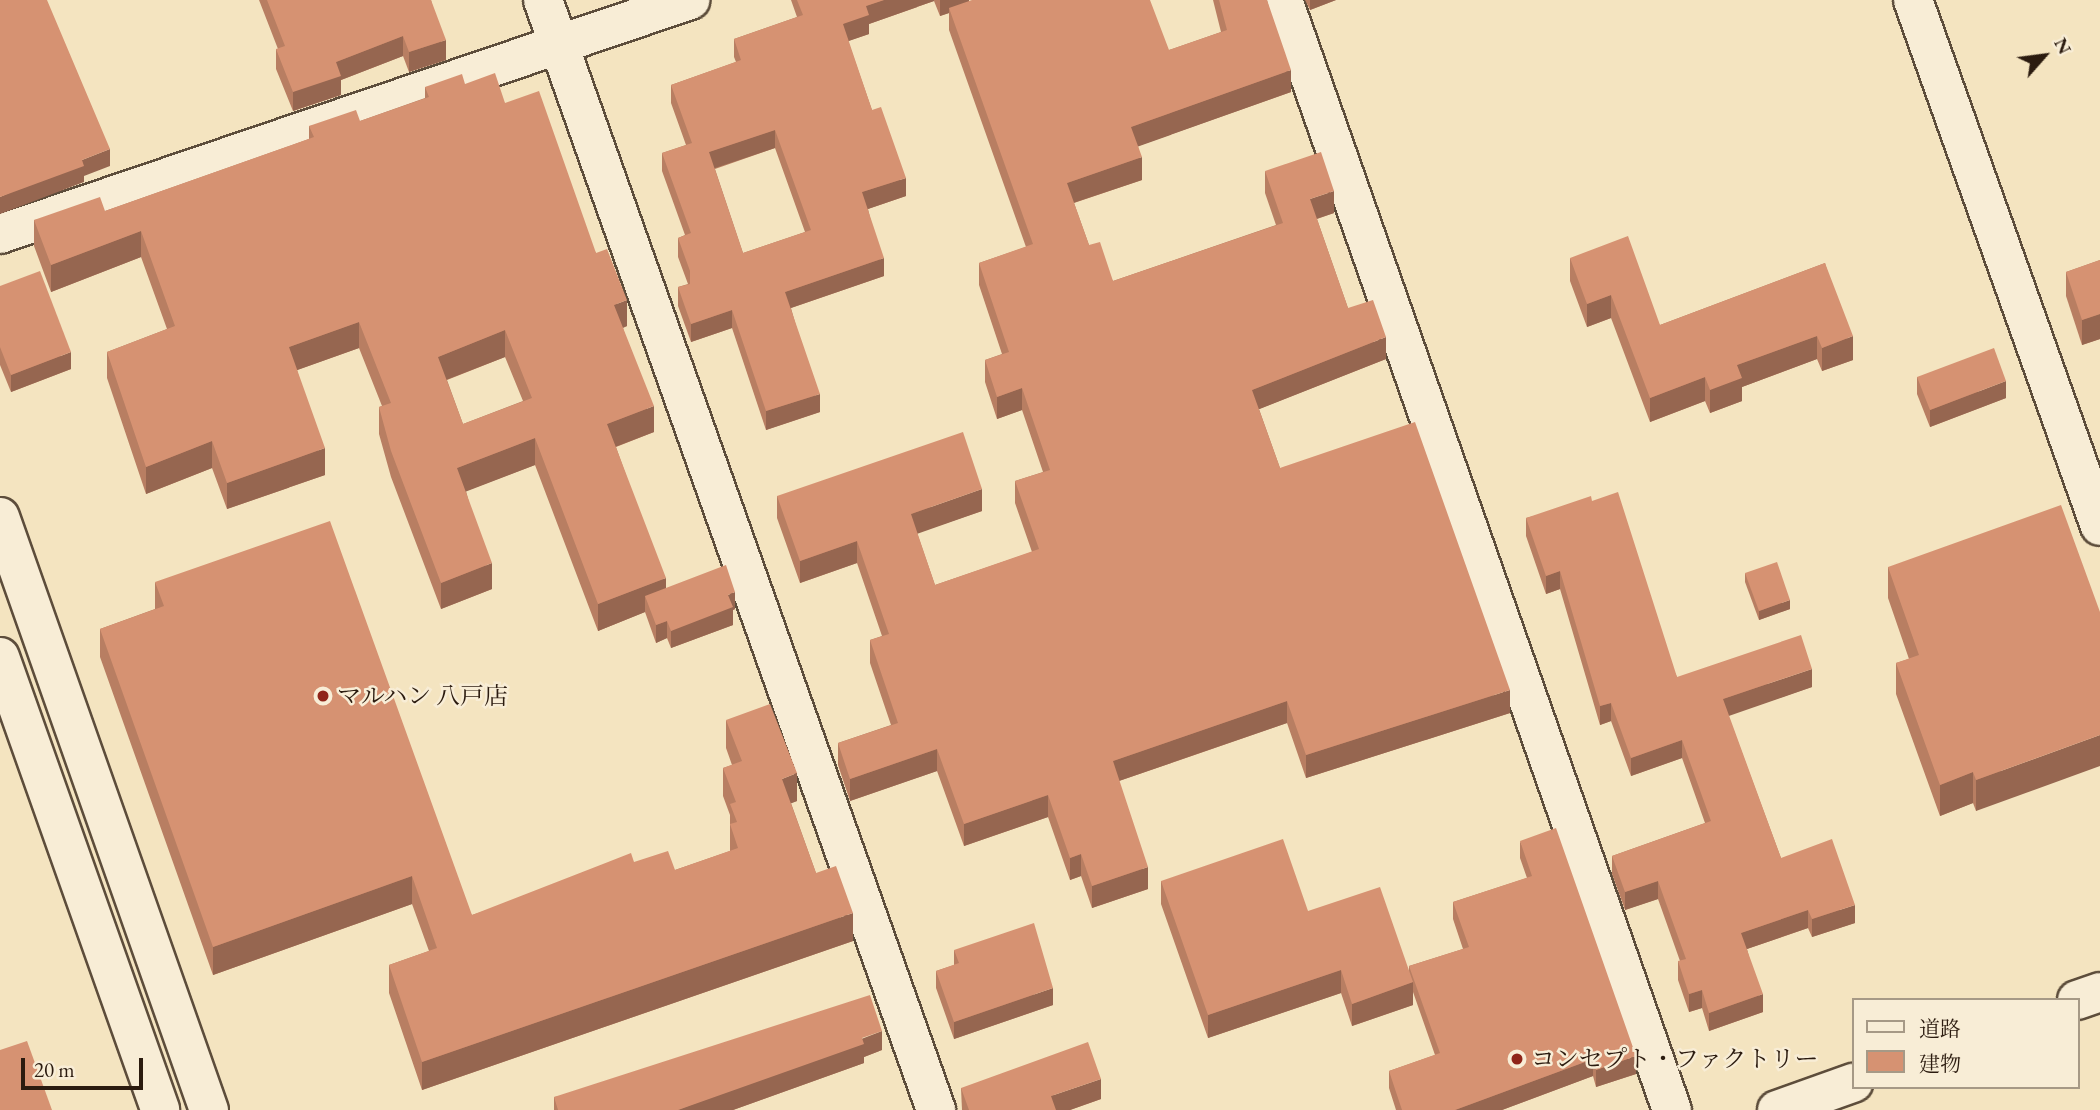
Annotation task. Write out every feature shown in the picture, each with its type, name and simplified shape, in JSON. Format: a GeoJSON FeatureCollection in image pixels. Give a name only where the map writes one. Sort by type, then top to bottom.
{"type":"FeatureCollection","features":[{"type":"Feature","properties":{"kind":"street"},"geometry":{"type":"LineString","coordinates":[[543,0],[936,1110]]}},
{"type":"Feature","properties":{"kind":"street"},"geometry":{"type":"LineString","coordinates":[[0,234],[560,47],[690,0]]}},
{"type":"Feature","properties":{"kind":"street"},"geometry":{"type":"LineString","coordinates":[[1283,0],[1672,1110]]}},
{"type":"Feature","properties":{"kind":"street"},"geometry":{"type":"LineString","coordinates":[[1913,0],[2100,526]]}},
{"type":"Feature","properties":{"kind":"street"},"geometry":{"type":"LineString","coordinates":[[0,517],[209,1110]]}},
{"type":"Feature","properties":{"kind":"street"},"geometry":{"type":"LineString","coordinates":[[0,657],[160,1110]]}},
{"type":"Feature","properties":{"kind":"street"},"geometry":{"type":"LineString","coordinates":[[2079,999],[2100,992]]}},
{"type":"Feature","properties":{"kind":"street"},"geometry":{"type":"LineString","coordinates":[[1777,1110],[1852,1083]]}},
{"type":"Feature","properties":{"kind":"building"},"geometry":{"type":"Polygon","coordinates":[[[0,0],[47,0],[110,149],[82,160],[84,166],[0,197],[0,0]]]}},
{"type":"Feature","properties":{"kind":"building"},"geometry":{"type":"Polygon","coordinates":[[[267,0],[431,0],[446,40],[409,52],[403,36],[336,62],[341,76],[293,92],[276,49],[285,46],[267,0]]]}},
{"type":"Feature","properties":{"kind":"building"},"geometry":{"type":"Polygon","coordinates":[[[797,0],[884,0],[866,6],[869,15],[843,24],[872,110],[881,107],[906,178],[862,192],[884,258],[785,292],[820,394],[766,411],[732,310],[691,324],[678,287],[690,284],[690,271],[678,238],[691,233],[662,153],[692,143],[671,85],[741,60],[734,39],[803,15],[797,0]],[[775,130],[709,152],[743,253],[811,230],[775,130]]]}},
{"type":"Feature","properties":{"kind":"building"},"geometry":{"type":"Polygon","coordinates":[[[972,0],[1150,0],[1169,50],[1227,30],[1219,0],[1267,0],[1291,70],[1131,127],[1142,157],[1067,183],[1089,245],[1100,242],[1113,281],[1283,223],[1265,171],[1321,152],[1334,191],[1310,199],[1348,308],[1373,300],[1386,337],[1252,390],[1280,468],[1415,422],[1510,690],[1306,755],[1287,701],[1113,761],[1148,867],[1092,886],[1081,854],[1070,858],[1048,795],[964,824],[937,749],[850,779],[838,743],[898,723],[870,640],[889,634],[857,541],[800,561],[777,496],[963,432],[982,489],[911,514],[935,585],[1039,549],[1015,481],[1050,470],[1022,388],[997,397],[985,360],[1009,352],[979,263],[1033,244],[949,8],[972,0]]]}},
{"type":"Feature","properties":{"kind":"building"},"geometry":{"type":"Polygon","coordinates":[[[495,73],[505,103],[539,91],[596,253],[607,249],[627,300],[614,305],[654,406],[607,424],[666,578],[598,604],[535,438],[457,468],[492,563],[441,583],[391,451],[379,407],[391,403],[359,322],[289,347],[325,448],[227,483],[212,441],[146,467],[107,352],[175,326],[141,231],[51,265],[34,220],[100,197],[105,211],[314,137],[309,126],[356,110],[360,121],[429,97],[425,87],[462,74],[465,84],[495,73]],[[505,330],[438,357],[463,424],[532,398],[505,330]]]}},
{"type":"Feature","properties":{"kind":"building"},"geometry":{"type":"Polygon","coordinates":[[[1628,236],[1660,325],[1825,263],[1853,336],[1822,348],[1817,336],[1737,365],[1742,378],[1710,390],[1705,377],[1650,398],[1611,295],[1587,304],[1570,258],[1628,236]]]}},
{"type":"Feature","properties":{"kind":"building"},"geometry":{"type":"Polygon","coordinates":[[[2100,260],[2100,314],[2082,320],[2066,272],[2100,260]]]}},
{"type":"Feature","properties":{"kind":"building"},"geometry":{"type":"Polygon","coordinates":[[[40,271],[71,352],[11,375],[0,347],[0,286],[40,271]]]}},
{"type":"Feature","properties":{"kind":"building"},"geometry":{"type":"Polygon","coordinates":[[[1994,348],[2006,381],[1930,410],[1917,377],[1994,348]]]}},
{"type":"Feature","properties":{"kind":"building"},"geometry":{"type":"Polygon","coordinates":[[[1618,492],[1677,677],[1801,635],[1812,669],[1723,699],[1781,858],[1832,839],[1855,905],[1812,919],[1808,910],[1741,933],[1763,994],[1709,1013],[1702,990],[1689,994],[1678,961],[1686,959],[1658,881],[1625,892],[1612,856],[1711,821],[1682,740],[1631,758],[1611,703],[1600,706],[1560,571],[1546,576],[1526,518],[1591,496],[1592,501],[1618,492]]]}},
{"type":"Feature","properties":{"kind":"building"},"geometry":{"type":"Polygon","coordinates":[[[2061,505],[2100,612],[2100,735],[1976,780],[1973,772],[1940,785],[1896,663],[1919,655],[1888,567],[2061,505]]]}},
{"type":"Feature","properties":{"kind":"building"},"geometry":{"type":"Polygon","coordinates":[[[330,521],[472,915],[631,853],[634,862],[668,851],[675,870],[738,848],[730,824],[737,822],[730,804],[736,802],[723,768],[742,761],[726,720],[770,704],[797,773],[782,779],[816,873],[836,866],[853,913],[422,1062],[389,965],[437,948],[412,876],[213,947],[100,629],[164,606],[155,582],[330,521]]]}},
{"type":"Feature","properties":{"kind":"building"},"geometry":{"type":"Polygon","coordinates":[[[1777,562],[1790,600],[1759,611],[1745,573],[1777,562]]]}},
{"type":"Feature","properties":{"kind":"building"},"geometry":{"type":"Polygon","coordinates":[[[726,565],[735,592],[728,595],[733,607],[671,631],[667,621],[656,625],[645,596],[726,565]]]}},
{"type":"Feature","properties":{"kind":"building"},"geometry":{"type":"Polygon","coordinates":[[[1556,828],[1636,1056],[1596,1070],[1593,1059],[1455,1110],[1402,1110],[1389,1071],[1440,1053],[1409,966],[1469,947],[1453,902],[1532,876],[1520,841],[1556,828]]]}},
{"type":"Feature","properties":{"kind":"building"},"geometry":{"type":"Polygon","coordinates":[[[1283,839],[1308,911],[1380,887],[1413,982],[1352,1004],[1341,970],[1208,1015],[1161,881],[1283,839]]]}},
{"type":"Feature","properties":{"kind":"building"},"geometry":{"type":"Polygon","coordinates":[[[1034,923],[1053,988],[954,1022],[936,971],[959,963],[954,950],[1034,923]]]}},
{"type":"Feature","properties":{"kind":"building"},"geometry":{"type":"Polygon","coordinates":[[[870,995],[882,1031],[862,1038],[864,1044],[678,1110],[558,1110],[554,1097],[870,995]]]}},
{"type":"Feature","properties":{"kind":"building"},"geometry":{"type":"Polygon","coordinates":[[[27,1041],[52,1110],[0,1110],[0,1050],[27,1041]]]}},
{"type":"Feature","properties":{"kind":"building"},"geometry":{"type":"Polygon","coordinates":[[[1088,1042],[1101,1079],[1051,1096],[1056,1110],[969,1110],[961,1088],[1088,1042]]]}},
{"type":"Feature","properties":{"kind":"place","name":"マルハン 八戸店"},"geometry":{"type":"Point","coordinates":[323,696]}},
{"type":"Feature","properties":{"kind":"place","name":"コンセプト・ファクトリー"},"geometry":{"type":"Point","coordinates":[1517,1059]}}]}
